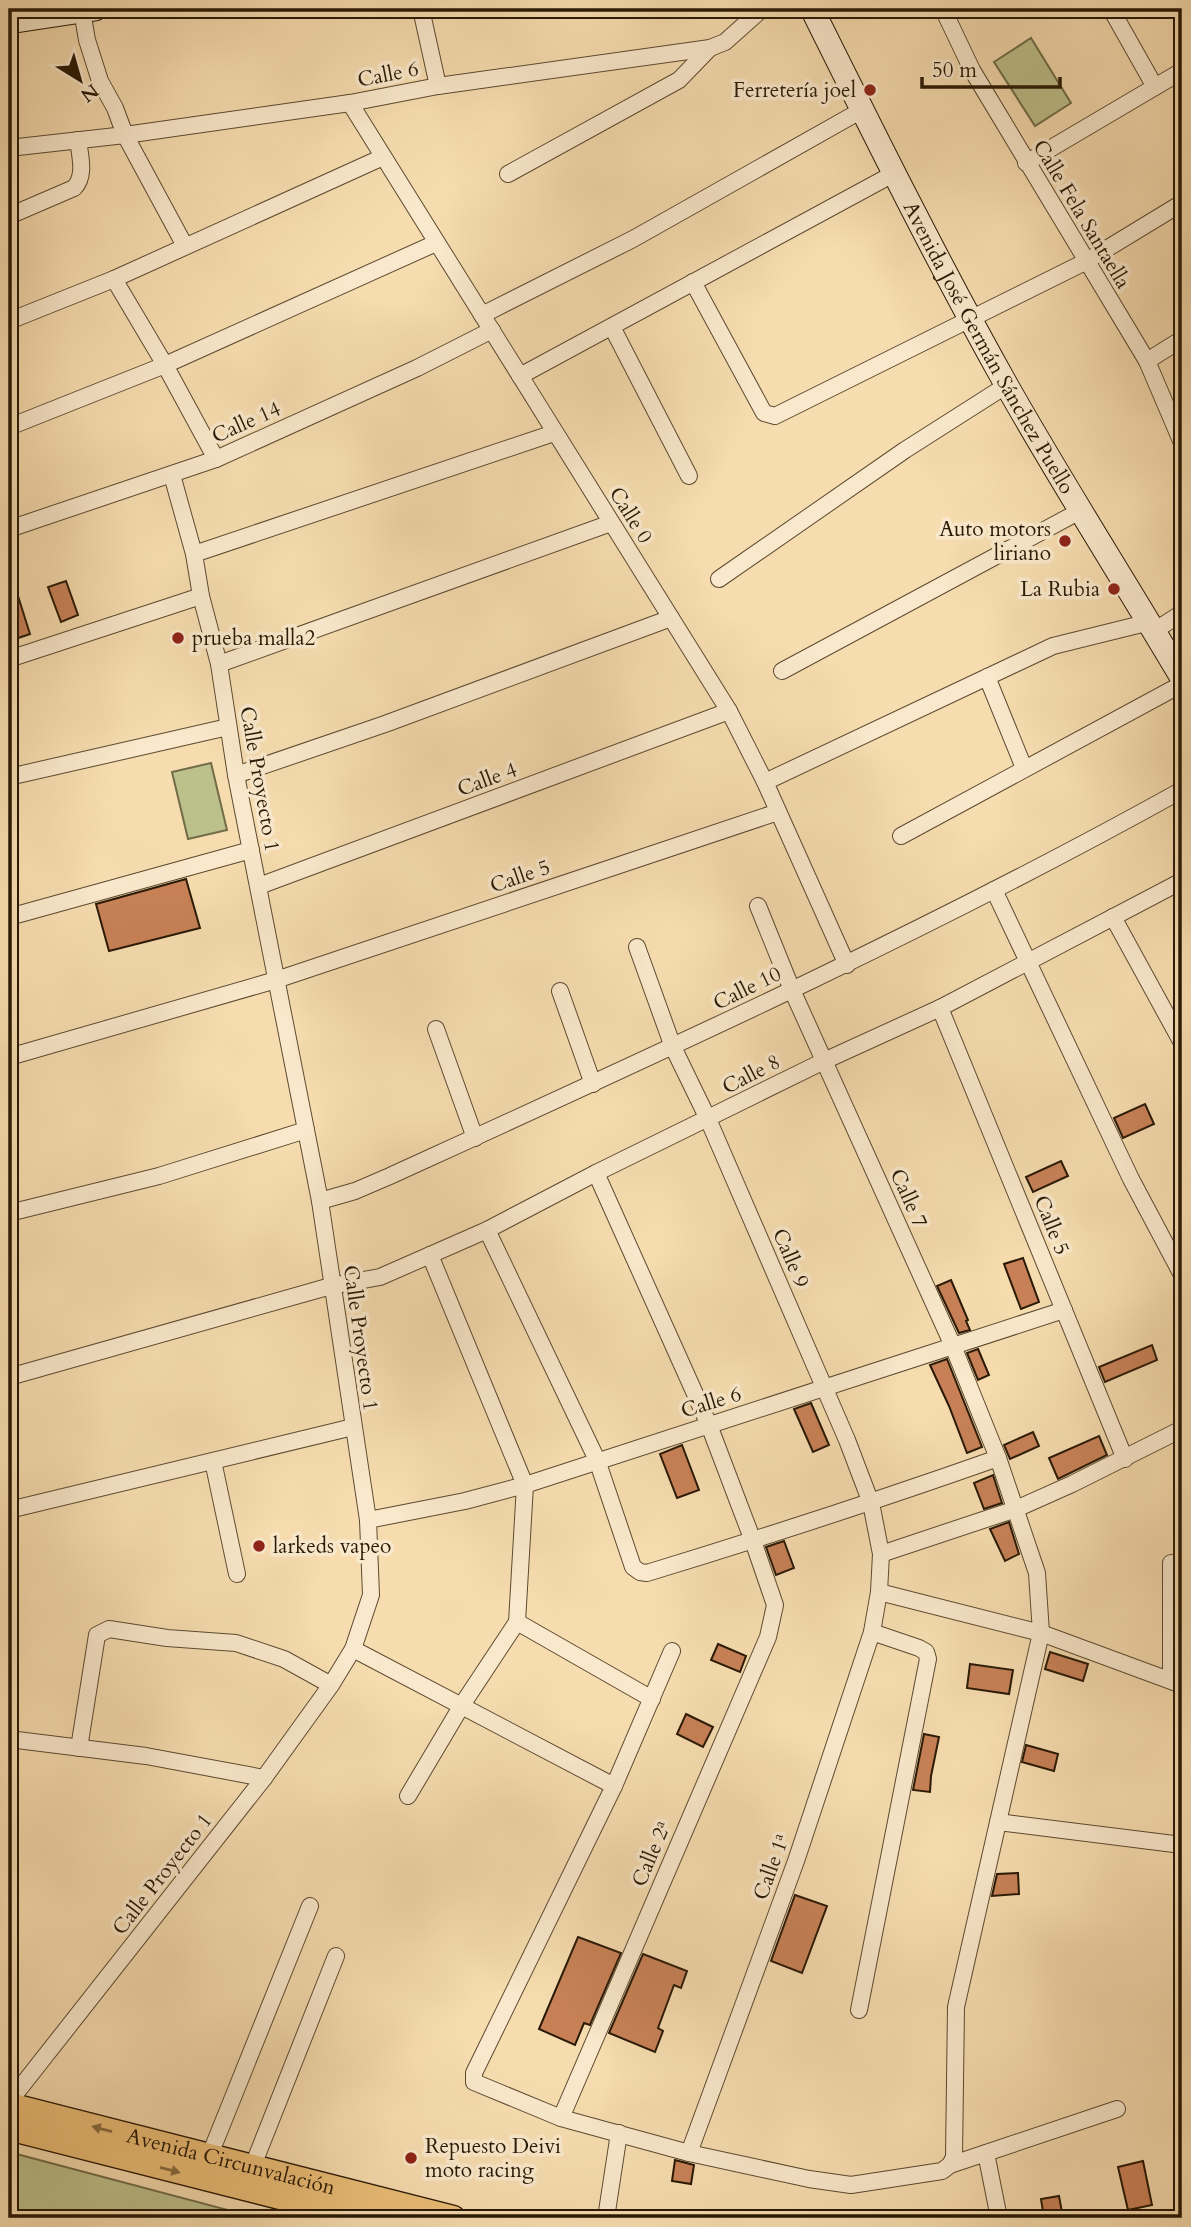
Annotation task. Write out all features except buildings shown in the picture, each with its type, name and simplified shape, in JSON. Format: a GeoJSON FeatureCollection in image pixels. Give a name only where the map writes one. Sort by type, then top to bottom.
{"type":"FeatureCollection","features":[{"type":"Feature","properties":{"kind":"main road","name":"Avenida José Germán Sánchez Puello"},"geometry":{"type":"LineString","coordinates":[[812,9],[862,110],[1007,385],[1182,678]]}},
{"type":"Feature","properties":{"kind":"main road"},"geometry":{"type":"LineString","coordinates":[[9,22],[88,10]]}},
{"type":"Feature","properties":{"kind":"main road","name":"Avenida Circunvalación"},"geometry":{"type":"LineString","coordinates":[[9,2103],[209,2157],[453,2218]]}},
{"type":"Feature","properties":{"kind":"main road","name":"Avenida Circunvalación"},"geometry":{"type":"LineString","coordinates":[[9,2128],[363,2218]]}},
{"type":"Feature","properties":{"kind":"street"},"geometry":{"type":"LineString","coordinates":[[421,9],[438,86]]}},
{"type":"Feature","properties":{"kind":"street","name":"Calle 6"},"geometry":{"type":"LineString","coordinates":[[9,148],[125,135],[350,103],[438,86],[710,48],[725,42],[762,9]]}},
{"type":"Feature","properties":{"kind":"street","name":"Calle Fela Santaella"},"geometry":{"type":"LineString","coordinates":[[943,9],[972,70],[1026,163],[1147,360],[1182,443]]}},
{"type":"Feature","properties":{"kind":"street"},"geometry":{"type":"LineString","coordinates":[[1111,9],[1155,87]]}},
{"type":"Feature","properties":{"kind":"street"},"geometry":{"type":"LineString","coordinates":[[88,10],[94,66],[125,135],[185,246]]}},
{"type":"Feature","properties":{"kind":"street"},"geometry":{"type":"LineString","coordinates":[[508,174],[680,80],[710,48]]}},
{"type":"Feature","properties":{"kind":"street"},"geometry":{"type":"LineString","coordinates":[[1026,163],[1182,71]]}},
{"type":"Feature","properties":{"kind":"street","name":"Calle 0"},"geometry":{"type":"LineString","coordinates":[[350,103],[729,711],[765,782],[847,965]]}},
{"type":"Feature","properties":{"kind":"street"},"geometry":{"type":"LineString","coordinates":[[482,315],[633,239],[862,110]]}},
{"type":"Feature","properties":{"kind":"street"},"geometry":{"type":"LineString","coordinates":[[9,216],[74,188],[80,182],[82,175],[78,140]]}},
{"type":"Feature","properties":{"kind":"street"},"geometry":{"type":"LineString","coordinates":[[9,321],[114,279],[383,157]]}},
{"type":"Feature","properties":{"kind":"street"},"geometry":{"type":"LineString","coordinates":[[520,376],[895,173]]}},
{"type":"Feature","properties":{"kind":"street"},"geometry":{"type":"LineString","coordinates":[[693,282],[764,413],[775,416],[1086,262],[1182,203]]}},
{"type":"Feature","properties":{"kind":"street"},"geometry":{"type":"LineString","coordinates":[[9,427],[165,365],[436,243]]}},
{"type":"Feature","properties":{"kind":"street"},"geometry":{"type":"LineString","coordinates":[[114,279],[216,459]]}},
{"type":"Feature","properties":{"kind":"street"},"geometry":{"type":"LineString","coordinates":[[612,327],[689,477]]}},
{"type":"Feature","properties":{"kind":"street","name":"Calle 14"},"geometry":{"type":"LineString","coordinates":[[9,529],[216,459],[417,368],[492,330]]}},
{"type":"Feature","properties":{"kind":"street"},"geometry":{"type":"LineString","coordinates":[[1147,360],[1182,339]]}},
{"type":"Feature","properties":{"kind":"street"},"geometry":{"type":"LineString","coordinates":[[719,579],[905,450],[1007,385]]}},
{"type":"Feature","properties":{"kind":"street"},"geometry":{"type":"LineString","coordinates":[[194,554],[554,433]]}},
{"type":"Feature","properties":{"kind":"street","name":"Calle Proyecto 1"},"geometry":{"type":"LineString","coordinates":[[9,2103],[264,1778],[331,1685],[353,1649],[371,1595],[368,1520],[320,1201],[236,775],[219,664],[201,596],[194,554],[172,475]]}},
{"type":"Feature","properties":{"kind":"street"},"geometry":{"type":"LineString","coordinates":[[782,671],[1080,511]]}},
{"type":"Feature","properties":{"kind":"street"},"geometry":{"type":"LineString","coordinates":[[219,664],[611,523]]}},
{"type":"Feature","properties":{"kind":"street"},"geometry":{"type":"LineString","coordinates":[[9,659],[201,596]]}},
{"type":"Feature","properties":{"kind":"street"},"geometry":{"type":"LineString","coordinates":[[765,782],[1053,646],[1152,627],[1182,613]]}},
{"type":"Feature","properties":{"kind":"street"},"geometry":{"type":"LineString","coordinates":[[236,775],[385,724],[671,618]]}},
{"type":"Feature","properties":{"kind":"street"},"geometry":{"type":"LineString","coordinates":[[987,677],[1024,768]]}},
{"type":"Feature","properties":{"kind":"street"},"geometry":{"type":"LineString","coordinates":[[901,836],[1182,684]]}},
{"type":"Feature","properties":{"kind":"street","name":"Calle 4"},"geometry":{"type":"LineString","coordinates":[[259,886],[729,711]]}},
{"type":"Feature","properties":{"kind":"street"},"geometry":{"type":"LineString","coordinates":[[9,777],[228,727]]}},
{"type":"Feature","properties":{"kind":"street","name":"Calle 10"},"geometry":{"type":"LineString","coordinates":[[320,1201],[355,1191],[475,1138],[847,965],[1080,847],[1182,790]]}},
{"type":"Feature","properties":{"kind":"street","name":"Calle 5"},"geometry":{"type":"LineString","coordinates":[[9,1058],[276,980],[778,812]]}},
{"type":"Feature","properties":{"kind":"street"},"geometry":{"type":"LineString","coordinates":[[9,917],[251,850]]}},
{"type":"Feature","properties":{"kind":"street","name":"Calle 8"},"geometry":{"type":"LineString","coordinates":[[9,1377],[331,1286],[380,1277],[487,1230],[824,1061],[940,1008],[1182,881]]}},
{"type":"Feature","properties":{"kind":"street"},"geometry":{"type":"LineString","coordinates":[[994,890],[1131,1179],[1182,1275]]}},
{"type":"Feature","properties":{"kind":"street","name":"Calle 7"},"geometry":{"type":"LineString","coordinates":[[758,906],[792,990],[953,1346],[998,1458],[1037,1573],[1041,1633],[956,2007],[954,2157],[950,2165]]}},
{"type":"Feature","properties":{"kind":"street"},"geometry":{"type":"LineString","coordinates":[[1113,917],[1182,1043]]}},
{"type":"Feature","properties":{"kind":"street","name":"Calle 9"},"geometry":{"type":"LineString","coordinates":[[637,947],[673,1047],[708,1119],[825,1388],[871,1503],[881,1554],[879,1592]]}},
{"type":"Feature","properties":{"kind":"street"},"geometry":{"type":"LineString","coordinates":[[560,991],[593,1084]]}},
{"type":"Feature","properties":{"kind":"street","name":"Calle 5"},"geometry":{"type":"LineString","coordinates":[[940,1008],[1125,1459]]}},
{"type":"Feature","properties":{"kind":"street"},"geometry":{"type":"LineString","coordinates":[[436,1029],[475,1138]]}},
{"type":"Feature","properties":{"kind":"street"},"geometry":{"type":"LineString","coordinates":[[9,1213],[159,1176],[306,1130]]}},
{"type":"Feature","properties":{"kind":"street"},"geometry":{"type":"LineString","coordinates":[[596,1173],[709,1424],[753,1541]]}},
{"type":"Feature","properties":{"kind":"street"},"geometry":{"type":"LineString","coordinates":[[487,1230],[597,1460],[633,1567],[639,1572],[647,1573],[753,1541],[998,1458]]}},
{"type":"Feature","properties":{"kind":"street"},"geometry":{"type":"LineString","coordinates":[[408,1796],[462,1705],[517,1622],[525,1485],[430,1255]]}},
{"type":"Feature","properties":{"kind":"street","name":"Calle 6"},"geometry":{"type":"LineString","coordinates":[[368,1520],[465,1501],[525,1485],[1063,1310]]}},
{"type":"Feature","properties":{"kind":"street"},"geometry":{"type":"LineString","coordinates":[[9,1510],[353,1427]]}},
{"type":"Feature","properties":{"kind":"street"},"geometry":{"type":"LineString","coordinates":[[881,1554],[1016,1509],[1125,1459],[1182,1429]]}},
{"type":"Feature","properties":{"kind":"street"},"geometry":{"type":"LineString","coordinates":[[213,1461],[237,1574]]}},
{"type":"Feature","properties":{"kind":"street","name":"Calle 2ª"},"geometry":{"type":"LineString","coordinates":[[561,2118],[768,1637],[775,1605],[753,1541]]}},
{"type":"Feature","properties":{"kind":"street"},"geometry":{"type":"LineString","coordinates":[[879,1592],[1041,1633],[1177,1682],[1171,1563]]}},
{"type":"Feature","properties":{"kind":"street","name":"Calle 1ª"},"geometry":{"type":"LineString","coordinates":[[689,2153],[796,1861],[872,1632],[879,1592]]}},
{"type":"Feature","properties":{"kind":"street"},"geometry":{"type":"LineString","coordinates":[[517,1622],[652,1699]]}},
{"type":"Feature","properties":{"kind":"street"},"geometry":{"type":"LineString","coordinates":[[79,1748],[97,1635],[109,1629],[167,1638],[236,1643],[284,1659],[331,1685]]}},
{"type":"Feature","properties":{"kind":"street"},"geometry":{"type":"LineString","coordinates":[[859,2010],[928,1659],[926,1652],[919,1648],[872,1632]]}},
{"type":"Feature","properties":{"kind":"street"},"geometry":{"type":"LineString","coordinates":[[353,1649],[614,1786]]}},
{"type":"Feature","properties":{"kind":"street"},"geometry":{"type":"LineString","coordinates":[[672,1651],[614,1786],[473,2077],[478,2085],[561,2118],[689,2153],[809,2179],[851,2185],[942,2171],[950,2165],[1117,2109]]}},
{"type":"Feature","properties":{"kind":"street"},"geometry":{"type":"LineString","coordinates":[[9,1739],[146,1756],[264,1778]]}},
{"type":"Feature","properties":{"kind":"street"},"geometry":{"type":"LineString","coordinates":[[998,1822],[1182,1845]]}},
{"type":"Feature","properties":{"kind":"street"},"geometry":{"type":"LineString","coordinates":[[209,2157],[310,1906]]}},
{"type":"Feature","properties":{"kind":"street"},"geometry":{"type":"LineString","coordinates":[[252,2168],[336,1956]]}},
{"type":"Feature","properties":{"kind":"street"},"geometry":{"type":"LineString","coordinates":[[606,2218],[619,2133]]}},
{"type":"Feature","properties":{"kind":"street"},"geometry":{"type":"LineString","coordinates":[[986,2153],[999,2218]]}},
{"type":"Feature","properties":{"kind":"green space"},"geometry":{"type":"Polygon","coordinates":[[[1031,38],[1071,103],[1035,126],[994,62],[1031,38]]]}},
{"type":"Feature","properties":{"kind":"green space"},"geometry":{"type":"Polygon","coordinates":[[[211,763],[227,830],[188,839],[172,772],[211,763]]]}},
{"type":"Feature","properties":{"kind":"green space"},"geometry":{"type":"Polygon","coordinates":[[[9,2152],[258,2218],[9,2218],[9,2152]]]}},
{"type":"Feature","properties":{"kind":"place","name":"Ferretería joel"},"geometry":{"type":"Point","coordinates":[870,90]}},
{"type":"Feature","properties":{"kind":"place","name":"Auto motors liriano"},"geometry":{"type":"Point","coordinates":[1065,541]}},
{"type":"Feature","properties":{"kind":"place","name":"La Rubia"},"geometry":{"type":"Point","coordinates":[1114,589]}},
{"type":"Feature","properties":{"kind":"place","name":"prueba malla2"},"geometry":{"type":"Point","coordinates":[178,638]}},
{"type":"Feature","properties":{"kind":"place","name":"larkeds vapeo"},"geometry":{"type":"Point","coordinates":[259,1546]}},
{"type":"Feature","properties":{"kind":"place","name":"Repuesto Deivi moto racing"},"geometry":{"type":"Point","coordinates":[411,2158]}}]}
